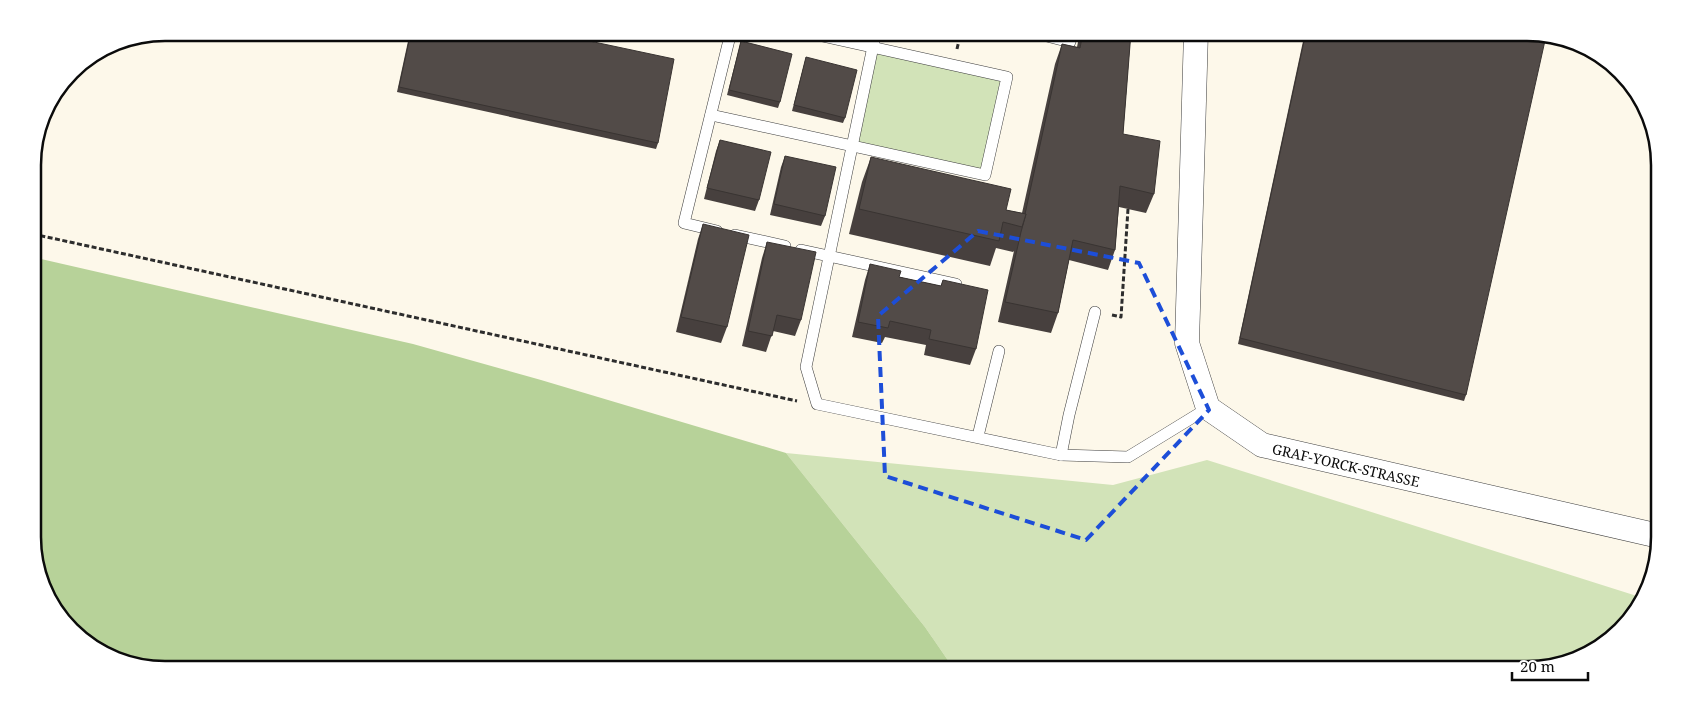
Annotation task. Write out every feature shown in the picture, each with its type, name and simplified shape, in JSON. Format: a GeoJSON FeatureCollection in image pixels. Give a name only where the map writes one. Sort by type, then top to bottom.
{"type":"FeatureCollection","features":[{"type":"Feature","properties":{"kind":"street"},"geometry":{"type":"LineString","coordinates":[[1196,41],[1188,342],[1208,408]]}},
{"type":"Feature","properties":{"kind":"street","name":"GRAF-YORCK-STRASSE"},"geometry":{"type":"LineString","coordinates":[[1208,408],[1262,445],[1651,534]]}},
{"type":"Feature","properties":{"kind":"lane"},"geometry":{"type":"LineString","coordinates":[[711,115],[985,175],[1007,77],[845,41]]}},
{"type":"Feature","properties":{"kind":"lane"},"geometry":{"type":"LineString","coordinates":[[874,41],[806,367],[817,404],[978,436],[1061,455],[1128,456],[1208,408]]}},
{"type":"Feature","properties":{"kind":"lane"},"geometry":{"type":"LineString","coordinates":[[729,42],[684,224],[970,288]]}},
{"type":"Feature","properties":{"kind":"lane"},"geometry":{"type":"LineString","coordinates":[[1061,455],[1095,312]]}},
{"type":"Feature","properties":{"kind":"lane"},"geometry":{"type":"LineString","coordinates":[[978,436],[999,351]]}},
{"type":"Feature","properties":{"kind":"path"},"geometry":{"type":"LineString","coordinates":[[1095,312],[1121,317],[1128,209]]}},
{"type":"Feature","properties":{"kind":"path"},"geometry":{"type":"LineString","coordinates":[[42,236],[792,400]]}},
{"type":"Feature","properties":{"kind":"highlighted area"},"geometry":{"type":"Polygon","coordinates":[[[978,231],[1139,263],[1209,410],[1086,540],[885,476],[878,316],[978,231]]]}},
{"type":"Feature","properties":{"kind":"green space"},"geometry":{"type":"Polygon","coordinates":[[[873,48],[1007,77],[985,175],[851,146],[873,48]]]}},
{"type":"Feature","properties":{"kind":"green space"},"geometry":{"type":"Polygon","coordinates":[[[42,259],[413,344],[786,453],[925,627],[948,660],[165,661],[141,658],[110,648],[83,630],[62,606],[48,577],[44,561],[41,537],[42,259]]]}},
{"type":"Feature","properties":{"kind":"green space"},"geometry":{"type":"Polygon","coordinates":[[[786,453],[1113,485],[1207,460],[1636,596],[1614,624],[1589,644],[1567,654],[1535,660],[948,660],[925,627],[786,453]]]}},
{"type":"Feature","properties":{"kind":"building"},"geometry":{"type":"Polygon","coordinates":[[[1081,41],[1130,41],[1123,134],[1160,141],[1154,194],[1120,186],[1115,250],[1073,240],[1058,313],[1005,302],[1026,214],[1062,44],[1080,48],[1081,41]]]}},
{"type":"Feature","properties":{"kind":"building"},"geometry":{"type":"Polygon","coordinates":[[[1304,41],[1527,41],[1544,43],[1466,395],[1240,338],[1304,41]]]}},
{"type":"Feature","properties":{"kind":"building"},"geometry":{"type":"Polygon","coordinates":[[[409,42],[593,42],[674,59],[658,143],[399,87],[409,42]]]}},
{"type":"Feature","properties":{"kind":"building"},"geometry":{"type":"Polygon","coordinates":[[[741,42],[792,54],[780,102],[729,90],[741,42]]]}},
{"type":"Feature","properties":{"kind":"building"},"geometry":{"type":"Polygon","coordinates":[[[806,57],[857,70],[845,118],[794,105],[806,57]]]}},
{"type":"Feature","properties":{"kind":"building"},"geometry":{"type":"Polygon","coordinates":[[[720,140],[771,152],[759,200],[707,188],[720,140]]]}},
{"type":"Feature","properties":{"kind":"building"},"geometry":{"type":"Polygon","coordinates":[[[785,156],[836,167],[825,216],[774,204],[785,156]]]}},
{"type":"Feature","properties":{"kind":"building"},"geometry":{"type":"Polygon","coordinates":[[[871,157],[1011,189],[1006,210],[1026,214],[1022,227],[1003,222],[999,241],[859,209],[871,157]]]}},
{"type":"Feature","properties":{"kind":"building"},"geometry":{"type":"Polygon","coordinates":[[[703,224],[749,235],[727,327],[681,317],[703,224]]]}},
{"type":"Feature","properties":{"kind":"building"},"geometry":{"type":"Polygon","coordinates":[[[767,242],[816,252],[801,320],[777,315],[772,336],[748,331],[767,242]]]}},
{"type":"Feature","properties":{"kind":"building"},"geometry":{"type":"Polygon","coordinates":[[[870,264],[901,271],[899,277],[941,286],[943,280],[988,290],[976,349],[929,339],[931,330],[890,321],[888,328],[858,322],[870,264]]]}}]}
